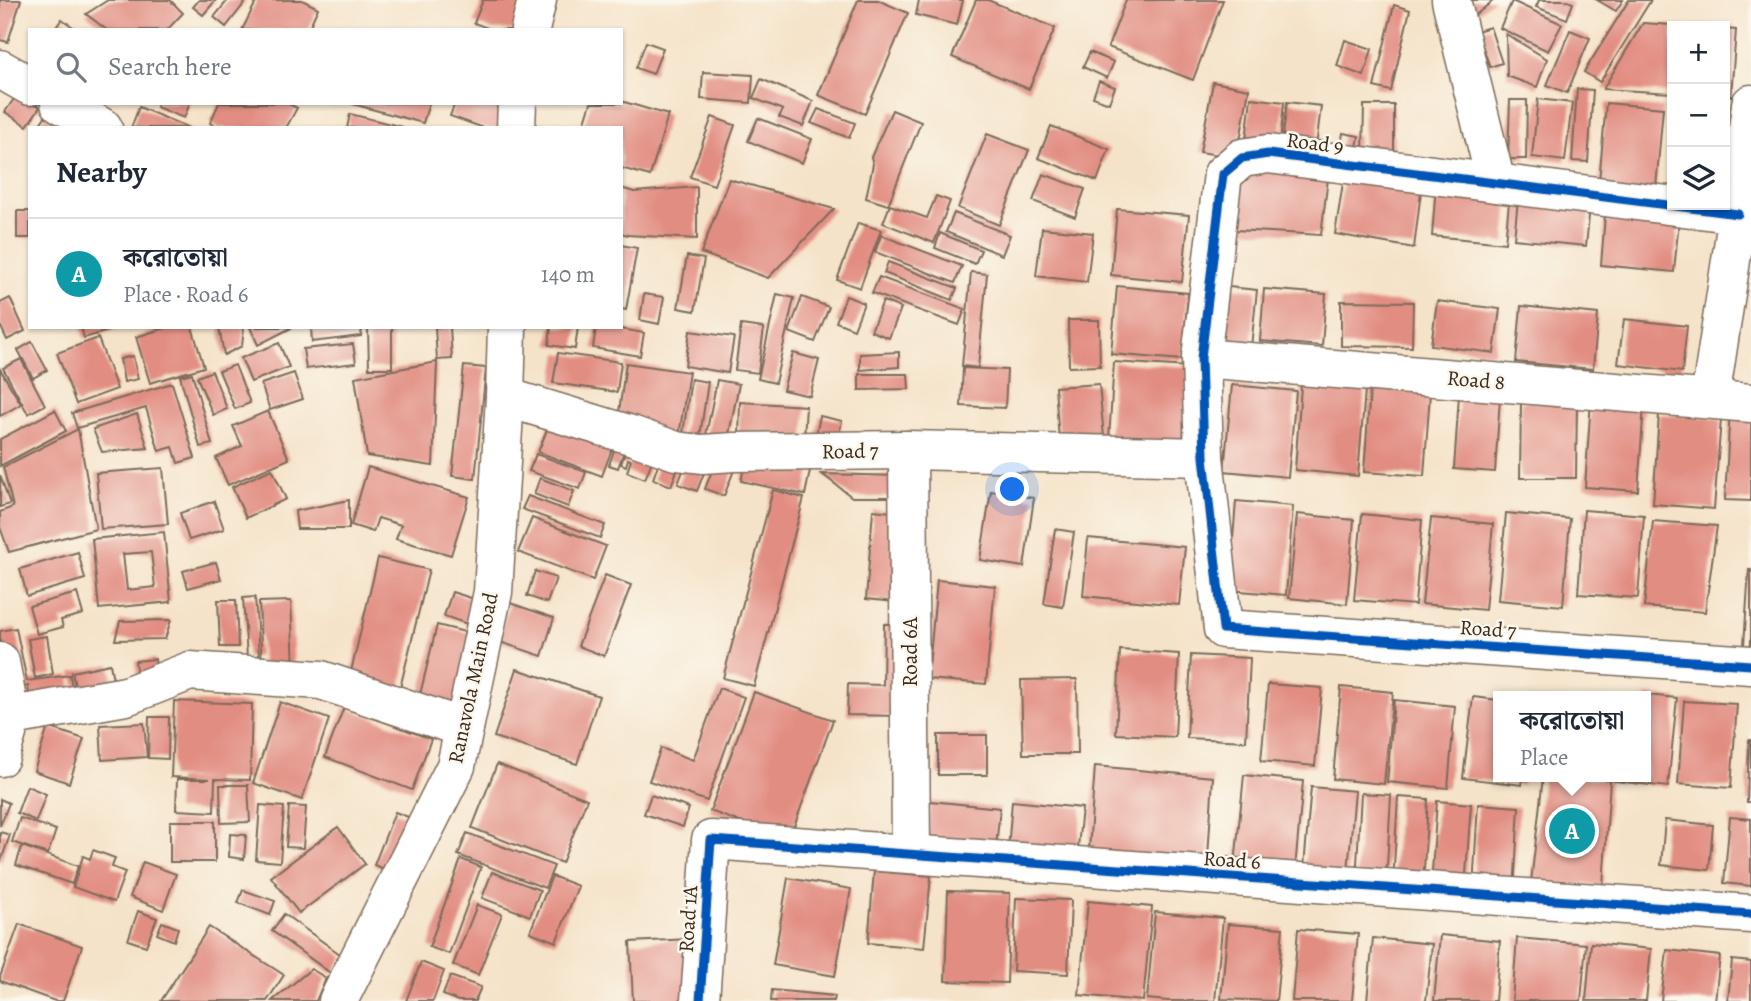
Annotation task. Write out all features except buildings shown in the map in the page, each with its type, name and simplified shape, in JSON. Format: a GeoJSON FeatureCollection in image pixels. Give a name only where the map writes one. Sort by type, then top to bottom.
{"type":"FeatureCollection","features":[{"type":"Feature","properties":{"kind":"street"},"geometry":{"type":"LineString","coordinates":[[530,28],[537,0]]}},
{"type":"Feature","properties":{"kind":"street"},"geometry":{"type":"LineString","coordinates":[[1451,0],[1496,183]]}},
{"type":"Feature","properties":{"kind":"street"},"geometry":{"type":"LineString","coordinates":[[0,69],[28,85]]}},
{"type":"Feature","properties":{"kind":"street"},"geometry":{"type":"LineString","coordinates":[[1710,399],[1738,214],[1751,104]]}},
{"type":"Feature","properties":{"kind":"street"},"geometry":{"type":"LineString","coordinates":[[63,105],[100,126]]}},
{"type":"Feature","properties":{"kind":"street"},"geometry":{"type":"LineString","coordinates":[[516,126],[517,105]]}},
{"type":"Feature","properties":{"kind":"street","name":"Road 9"},"geometry":{"type":"LineString","coordinates":[[1223,629],[1204,457],[1201,358],[1223,174],[1242,158],[1268,154],[1738,214]]}},
{"type":"Feature","properties":{"kind":"street","name":"Ranavola Main Road"},"geometry":{"type":"LineString","coordinates":[[338,1001],[456,766],[493,592],[507,329]]}},
{"type":"Feature","properties":{"kind":"street","name":"Road 8"},"geometry":{"type":"LineString","coordinates":[[1201,358],[1751,402]]}},
{"type":"Feature","properties":{"kind":"street","name":"Road 7"},"geometry":{"type":"LineString","coordinates":[[505,397],[689,453],[908,450],[1204,457]]}},
{"type":"Feature","properties":{"kind":"street","name":"Road 6A"},"geometry":{"type":"LineString","coordinates":[[908,450],[911,854]]}},
{"type":"Feature","properties":{"kind":"street","name":"Road 7"},"geometry":{"type":"LineString","coordinates":[[1223,629],[1751,665]]}},
{"type":"Feature","properties":{"kind":"street"},"geometry":{"type":"LineString","coordinates":[[0,662],[7,700],[0,757]]}},
{"type":"Feature","properties":{"kind":"street"},"geometry":{"type":"LineString","coordinates":[[6,715],[126,696],[190,671],[321,680],[464,728]]}},
{"type":"Feature","properties":{"kind":"street","name":"Road 6"},"geometry":{"type":"LineString","coordinates":[[711,840],[1751,914]]}},
{"type":"Feature","properties":{"kind":"street","name":"Road 1A"},"geometry":{"type":"LineString","coordinates":[[700,1001],[711,840]]}},
{"type":"Feature","properties":{"kind":"cycle path"},"geometry":{"type":"LineString","coordinates":[[1738,214],[1268,154],[1242,158],[1223,174],[1201,358],[1204,457],[1223,629],[1751,665]]}},
{"type":"Feature","properties":{"kind":"cycle path"},"geometry":{"type":"LineString","coordinates":[[700,1001],[711,840],[1751,914]]}},
{"type":"Feature","properties":{"kind":"place","name":"করোতোয়া"},"geometry":{"type":"Point","coordinates":[1572,831]}}]}
